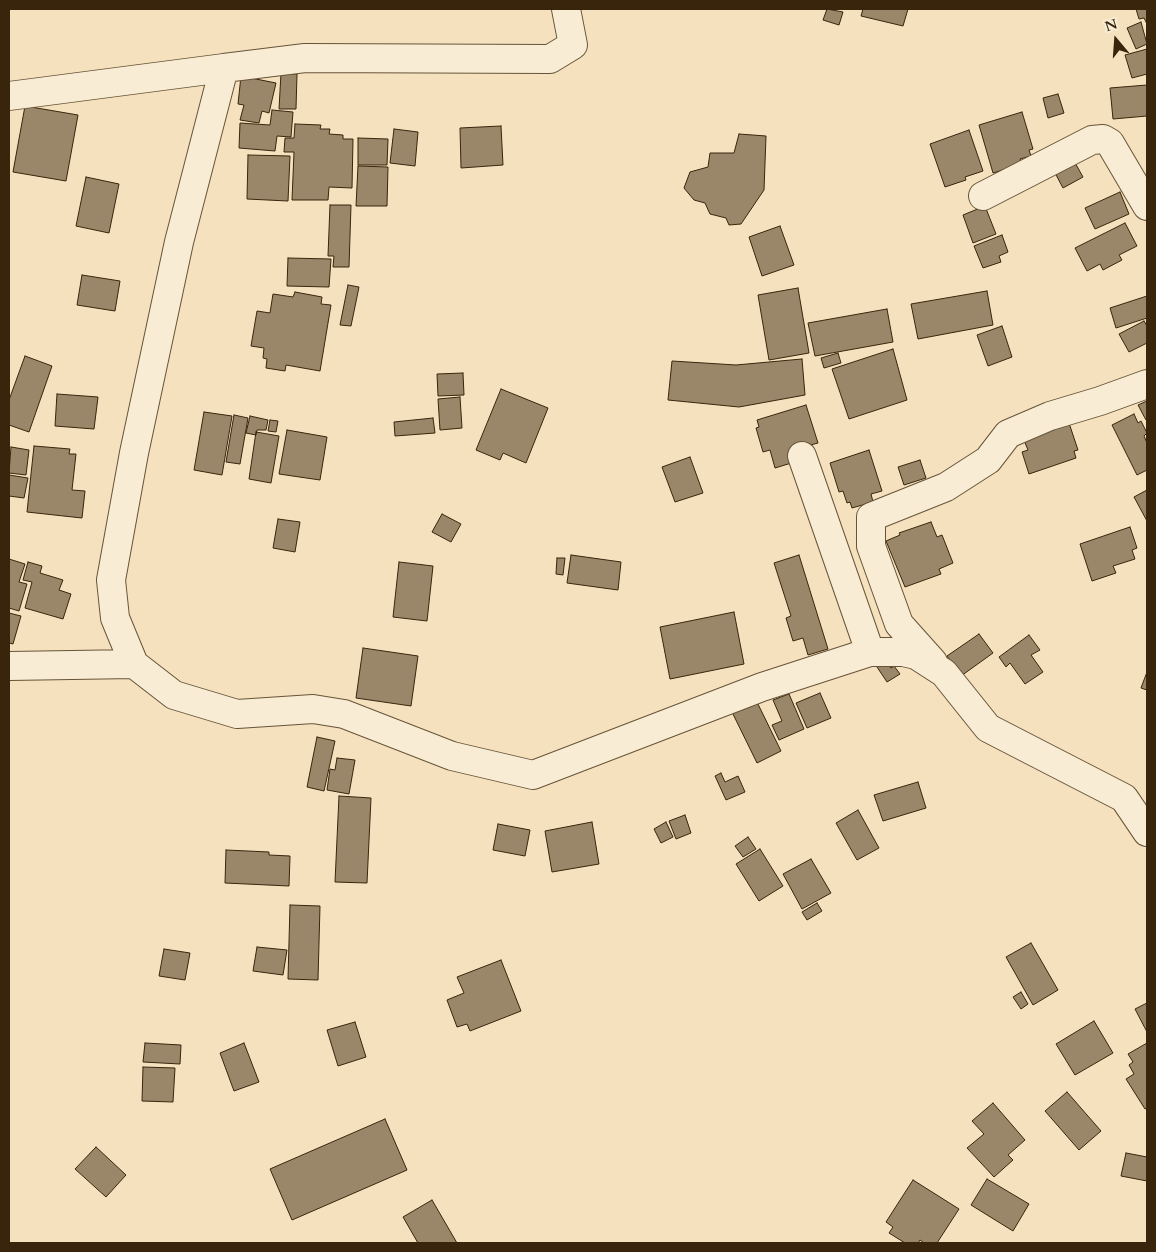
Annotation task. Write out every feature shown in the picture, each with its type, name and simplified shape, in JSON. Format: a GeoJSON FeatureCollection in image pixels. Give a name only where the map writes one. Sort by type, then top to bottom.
{"type":"FeatureCollection","features":[{"type":"Feature","properties":{"kind":"street"},"geometry":{"type":"LineString","coordinates":[[9,96],[305,58],[550,59],[573,45],[566,9]]}},
{"type":"Feature","properties":{"kind":"street"},"geometry":{"type":"LineString","coordinates":[[224,68],[177,252],[134,453],[112,580],[115,618],[134,664],[174,695],[237,714],[313,709],[344,714],[452,756],[533,775],[762,687],[870,652],[916,655],[944,673]]}},
{"type":"Feature","properties":{"kind":"street"},"geometry":{"type":"LineString","coordinates":[[983,196],[1092,140],[1103,139],[1110,143],[1147,206]]}},
{"type":"Feature","properties":{"kind":"street"},"geometry":{"type":"LineString","coordinates":[[1147,384],[1050,416],[1008,434],[988,460],[946,487],[871,517],[871,546],[899,624],[944,673],[988,728],[1124,798],[1147,832]]}},
{"type":"Feature","properties":{"kind":"street"},"geometry":{"type":"LineString","coordinates":[[802,456],[870,652]]}},
{"type":"Feature","properties":{"kind":"street"},"geometry":{"type":"LineString","coordinates":[[9,666],[134,664]]}},
{"type":"Feature","properties":{"kind":"building"},"geometry":{"type":"Polygon","coordinates":[[[827,9],[843,12],[839,25],[823,20],[827,9]]]}},
{"type":"Feature","properties":{"kind":"building"},"geometry":{"type":"Polygon","coordinates":[[[863,9],[908,9],[903,26],[861,16],[863,9]]]}},
{"type":"Feature","properties":{"kind":"building"},"geometry":{"type":"Polygon","coordinates":[[[1136,9],[1147,9],[1147,24],[1144,18],[1139,19],[1136,9]]]}},
{"type":"Feature","properties":{"kind":"building"},"geometry":{"type":"Polygon","coordinates":[[[1141,22],[1147,44],[1136,49],[1127,28],[1141,22]]]}},
{"type":"Feature","properties":{"kind":"building"},"geometry":{"type":"Polygon","coordinates":[[[1147,49],[1147,74],[1132,78],[1125,55],[1147,49]]]}},
{"type":"Feature","properties":{"kind":"building"},"geometry":{"type":"Polygon","coordinates":[[[281,73],[297,74],[296,109],[279,109],[281,73]]]}},
{"type":"Feature","properties":{"kind":"building"},"geometry":{"type":"Polygon","coordinates":[[[241,76],[276,83],[269,113],[262,111],[259,123],[240,120],[244,105],[238,104],[241,76]]]}},
{"type":"Feature","properties":{"kind":"building"},"geometry":{"type":"Polygon","coordinates":[[[1147,85],[1147,116],[1113,119],[1110,88],[1147,85]]]}},
{"type":"Feature","properties":{"kind":"building"},"geometry":{"type":"Polygon","coordinates":[[[1058,94],[1064,113],[1048,118],[1043,98],[1058,94]]]}},
{"type":"Feature","properties":{"kind":"building"},"geometry":{"type":"Polygon","coordinates":[[[25,106],[78,115],[66,181],[13,172],[25,106]]]}},
{"type":"Feature","properties":{"kind":"building"},"geometry":{"type":"Polygon","coordinates":[[[272,110],[293,112],[291,137],[277,136],[275,151],[239,148],[240,123],[270,125],[272,110]]]}},
{"type":"Feature","properties":{"kind":"building"},"geometry":{"type":"Polygon","coordinates":[[[1022,112],[1033,149],[1029,150],[1031,156],[1020,159],[1022,164],[993,173],[979,125],[1022,112]]]}},
{"type":"Feature","properties":{"kind":"building"},"geometry":{"type":"Polygon","coordinates":[[[295,124],[321,125],[320,129],[330,129],[329,134],[343,135],[343,139],[353,139],[352,188],[329,187],[328,200],[292,200],[294,152],[284,152],[285,138],[294,138],[295,124]]]}},
{"type":"Feature","properties":{"kind":"building"},"geometry":{"type":"Polygon","coordinates":[[[501,126],[503,165],[461,168],[460,128],[501,126]]]}},
{"type":"Feature","properties":{"kind":"building"},"geometry":{"type":"Polygon","coordinates":[[[394,129],[418,132],[415,166],[390,163],[394,129]]]}},
{"type":"Feature","properties":{"kind":"building"},"geometry":{"type":"Polygon","coordinates":[[[969,130],[983,171],[965,177],[966,180],[945,187],[930,144],[969,130]]]}},
{"type":"Feature","properties":{"kind":"building"},"geometry":{"type":"Polygon","coordinates":[[[739,134],[766,136],[764,190],[741,224],[729,225],[726,218],[710,214],[705,203],[694,200],[684,188],[690,172],[708,167],[710,153],[734,153],[739,134]]]}},
{"type":"Feature","properties":{"kind":"building"},"geometry":{"type":"Polygon","coordinates":[[[358,138],[388,139],[387,165],[358,165],[358,138]]]}},
{"type":"Feature","properties":{"kind":"building"},"geometry":{"type":"Polygon","coordinates":[[[248,155],[290,156],[288,201],[247,199],[248,155]]]}},
{"type":"Feature","properties":{"kind":"building"},"geometry":{"type":"Polygon","coordinates":[[[1074,161],[1083,177],[1063,188],[1054,171],[1074,161]]]}},
{"type":"Feature","properties":{"kind":"building"},"geometry":{"type":"Polygon","coordinates":[[[358,166],[388,167],[387,206],[356,206],[358,166]]]}},
{"type":"Feature","properties":{"kind":"building"},"geometry":{"type":"Polygon","coordinates":[[[86,177],[119,184],[109,233],[76,226],[86,177]]]}},
{"type":"Feature","properties":{"kind":"building"},"geometry":{"type":"Polygon","coordinates":[[[1120,192],[1129,214],[1095,229],[1085,208],[1120,192]]]}},
{"type":"Feature","properties":{"kind":"building"},"geometry":{"type":"Polygon","coordinates":[[[330,205],[351,205],[349,267],[333,267],[334,256],[328,256],[330,205]]]}},
{"type":"Feature","properties":{"kind":"building"},"geometry":{"type":"Polygon","coordinates":[[[985,206],[996,234],[973,243],[963,215],[985,206]]]}},
{"type":"Feature","properties":{"kind":"building"},"geometry":{"type":"Polygon","coordinates":[[[1125,223],[1137,246],[1119,255],[1122,260],[1103,270],[1100,264],[1087,271],[1075,248],[1125,223]]]}},
{"type":"Feature","properties":{"kind":"building"},"geometry":{"type":"Polygon","coordinates":[[[780,226],[794,265],[762,276],[749,237],[780,226]]]}},
{"type":"Feature","properties":{"kind":"building"},"geometry":{"type":"Polygon","coordinates":[[[1002,235],[1008,252],[999,256],[1001,262],[983,268],[974,246],[1002,235]]]}},
{"type":"Feature","properties":{"kind":"building"},"geometry":{"type":"Polygon","coordinates":[[[288,258],[331,259],[329,287],[287,286],[288,258]]]}},
{"type":"Feature","properties":{"kind":"building"},"geometry":{"type":"Polygon","coordinates":[[[82,275],[120,281],[115,311],[77,305],[82,275]]]}},
{"type":"Feature","properties":{"kind":"building"},"geometry":{"type":"Polygon","coordinates":[[[348,285],[359,287],[351,326],[340,325],[348,285]]]}},
{"type":"Feature","properties":{"kind":"building"},"geometry":{"type":"Polygon","coordinates":[[[798,288],[809,353],[769,360],[758,295],[798,288]]]}},
{"type":"Feature","properties":{"kind":"building"},"geometry":{"type":"Polygon","coordinates":[[[987,291],[993,325],[918,339],[911,304],[987,291]]]}},
{"type":"Feature","properties":{"kind":"building"},"geometry":{"type":"Polygon","coordinates":[[[295,292],[322,297],[321,304],[331,305],[320,371],[286,365],[285,371],[266,368],[267,359],[263,358],[264,348],[251,346],[257,311],[270,313],[273,294],[293,297],[295,292]]]}},
{"type":"Feature","properties":{"kind":"building"},"geometry":{"type":"Polygon","coordinates":[[[1147,296],[1147,318],[1116,328],[1110,308],[1147,296]]]}},
{"type":"Feature","properties":{"kind":"building"},"geometry":{"type":"Polygon","coordinates":[[[887,309],[893,342],[815,356],[808,323],[887,309]]]}},
{"type":"Feature","properties":{"kind":"building"},"geometry":{"type":"Polygon","coordinates":[[[1144,321],[1147,326],[1147,343],[1129,352],[1119,334],[1144,321]]]}},
{"type":"Feature","properties":{"kind":"building"},"geometry":{"type":"Polygon","coordinates":[[[1002,326],[1012,357],[988,366],[977,335],[1002,326]]]}},
{"type":"Feature","properties":{"kind":"building"},"geometry":{"type":"Polygon","coordinates":[[[893,349],[907,400],[849,419],[832,369],[893,349]]]}},
{"type":"Feature","properties":{"kind":"building"},"geometry":{"type":"Polygon","coordinates":[[[838,353],[841,363],[824,368],[821,358],[838,353]]]}},
{"type":"Feature","properties":{"kind":"building"},"geometry":{"type":"Polygon","coordinates":[[[25,356],[52,366],[29,432],[9,425],[9,400],[25,356]]]}},
{"type":"Feature","properties":{"kind":"building"},"geometry":{"type":"Polygon","coordinates":[[[802,359],[805,395],[739,407],[668,400],[672,361],[736,365],[802,359]]]}},
{"type":"Feature","properties":{"kind":"building"},"geometry":{"type":"Polygon","coordinates":[[[463,373],[464,395],[438,396],[437,374],[463,373]]]}},
{"type":"Feature","properties":{"kind":"building"},"geometry":{"type":"Polygon","coordinates":[[[501,389],[548,408],[526,463],[503,453],[500,460],[476,450],[501,389]]]}},
{"type":"Feature","properties":{"kind":"building"},"geometry":{"type":"Polygon","coordinates":[[[57,394],[98,397],[94,429],[55,426],[57,394]]]}},
{"type":"Feature","properties":{"kind":"building"},"geometry":{"type":"Polygon","coordinates":[[[460,397],[462,428],[440,430],[438,399],[460,397]]]}},
{"type":"Feature","properties":{"kind":"building"},"geometry":{"type":"Polygon","coordinates":[[[1147,401],[1147,420],[1146,420],[1138,405],[1147,401]]]}},
{"type":"Feature","properties":{"kind":"building"},"geometry":{"type":"Polygon","coordinates":[[[806,405],[818,443],[795,449],[798,461],[775,468],[770,450],[763,452],[756,428],[759,427],[757,420],[806,405]]]}},
{"type":"Feature","properties":{"kind":"building"},"geometry":{"type":"Polygon","coordinates":[[[204,412],[232,416],[222,475],[194,470],[204,412]]]}},
{"type":"Feature","properties":{"kind":"building"},"geometry":{"type":"Polygon","coordinates":[[[1134,414],[1138,423],[1141,421],[1147,433],[1144,436],[1147,443],[1147,470],[1137,475],[1112,425],[1134,414]]]}},
{"type":"Feature","properties":{"kind":"building"},"geometry":{"type":"Polygon","coordinates":[[[234,415],[248,418],[240,464],[226,462],[234,415]]]}},
{"type":"Feature","properties":{"kind":"building"},"geometry":{"type":"Polygon","coordinates":[[[250,416],[268,420],[266,430],[257,430],[256,435],[246,433],[250,416]]]}},
{"type":"Feature","properties":{"kind":"building"},"geometry":{"type":"Polygon","coordinates":[[[1067,417],[1078,450],[1074,451],[1076,458],[1029,474],[1022,452],[1028,450],[1021,433],[1067,417]]]}},
{"type":"Feature","properties":{"kind":"building"},"geometry":{"type":"Polygon","coordinates":[[[433,418],[435,433],[395,436],[394,422],[433,418]]]}},
{"type":"Feature","properties":{"kind":"building"},"geometry":{"type":"Polygon","coordinates":[[[270,420],[278,421],[276,432],[268,431],[270,420]]]}},
{"type":"Feature","properties":{"kind":"building"},"geometry":{"type":"Polygon","coordinates":[[[287,430],[327,437],[320,480],[279,474],[287,430]]]}},
{"type":"Feature","properties":{"kind":"building"},"geometry":{"type":"Polygon","coordinates":[[[256,432],[279,436],[271,483],[249,479],[256,432]]]}},
{"type":"Feature","properties":{"kind":"building"},"geometry":{"type":"Polygon","coordinates":[[[34,446],[70,449],[69,454],[76,454],[72,490],[85,491],[82,518],[27,512],[34,446]]]}},
{"type":"Feature","properties":{"kind":"building"},"geometry":{"type":"Polygon","coordinates":[[[11,447],[29,450],[26,475],[9,473],[11,447]]]}},
{"type":"Feature","properties":{"kind":"building"},"geometry":{"type":"Polygon","coordinates":[[[869,450],[882,491],[871,494],[873,502],[852,508],[850,502],[847,503],[843,491],[839,492],[830,463],[869,450]]]}},
{"type":"Feature","properties":{"kind":"building"},"geometry":{"type":"Polygon","coordinates":[[[690,457],[703,493],[675,502],[662,467],[690,457]]]}},
{"type":"Feature","properties":{"kind":"building"},"geometry":{"type":"Polygon","coordinates":[[[920,460],[926,478],[904,485],[898,467],[920,460]]]}},
{"type":"Feature","properties":{"kind":"building"},"geometry":{"type":"Polygon","coordinates":[[[9,475],[28,478],[24,498],[9,496],[9,475]]]}},
{"type":"Feature","properties":{"kind":"building"},"geometry":{"type":"Polygon","coordinates":[[[1147,490],[1147,521],[1134,497],[1147,490]]]}},
{"type":"Feature","properties":{"kind":"building"},"geometry":{"type":"Polygon","coordinates":[[[442,514],[461,524],[451,542],[432,532],[442,514]]]}},
{"type":"Feature","properties":{"kind":"building"},"geometry":{"type":"Polygon","coordinates":[[[278,519],[300,522],[295,552],[273,548],[278,519]]]}},
{"type":"Feature","properties":{"kind":"building"},"geometry":{"type":"Polygon","coordinates":[[[931,522],[937,537],[942,535],[953,563],[939,569],[941,574],[905,587],[886,541],[900,535],[899,533],[931,522]]]}},
{"type":"Feature","properties":{"kind":"building"},"geometry":{"type":"Polygon","coordinates":[[[1130,527],[1137,548],[1132,550],[1135,559],[1113,566],[1116,573],[1092,581],[1080,544],[1130,527]]]}},
{"type":"Feature","properties":{"kind":"building"},"geometry":{"type":"Polygon","coordinates":[[[571,555],[621,562],[618,590],[567,583],[571,555]]]}},
{"type":"Feature","properties":{"kind":"building"},"geometry":{"type":"Polygon","coordinates":[[[799,555],[828,649],[808,655],[803,638],[793,641],[786,618],[791,616],[774,563],[799,555]]]}},
{"type":"Feature","properties":{"kind":"building"},"geometry":{"type":"Polygon","coordinates":[[[557,558],[565,558],[563,575],[556,574],[557,558]]]}},
{"type":"Feature","properties":{"kind":"building"},"geometry":{"type":"Polygon","coordinates":[[[9,559],[25,564],[19,582],[27,584],[19,611],[9,608],[9,559]]]}},
{"type":"Feature","properties":{"kind":"building"},"geometry":{"type":"Polygon","coordinates":[[[28,562],[42,566],[40,573],[63,580],[59,590],[71,594],[63,619],[25,608],[32,582],[23,580],[28,562]]]}},
{"type":"Feature","properties":{"kind":"building"},"geometry":{"type":"Polygon","coordinates":[[[399,562],[433,566],[427,621],[393,617],[399,562]]]}},
{"type":"Feature","properties":{"kind":"building"},"geometry":{"type":"Polygon","coordinates":[[[734,612],[744,664],[670,679],[660,627],[734,612]]]}},
{"type":"Feature","properties":{"kind":"building"},"geometry":{"type":"Polygon","coordinates":[[[9,613],[21,616],[13,644],[9,643],[9,613]]]}},
{"type":"Feature","properties":{"kind":"building"},"geometry":{"type":"Polygon","coordinates":[[[979,634],[993,653],[961,676],[947,656],[979,634]]]}},
{"type":"Feature","properties":{"kind":"building"},"geometry":{"type":"Polygon","coordinates":[[[1029,635],[1040,650],[1031,655],[1043,672],[1025,684],[1010,663],[1006,667],[999,657],[1029,635]]]}},
{"type":"Feature","properties":{"kind":"building"},"geometry":{"type":"Polygon","coordinates":[[[363,648],[418,656],[411,706],[356,698],[363,648]]]}},
{"type":"Feature","properties":{"kind":"building"},"geometry":{"type":"Polygon","coordinates":[[[884,659],[891,668],[894,666],[900,674],[887,682],[875,664],[884,659]]]}},
{"type":"Feature","properties":{"kind":"building"},"geometry":{"type":"Polygon","coordinates":[[[1147,672],[1147,690],[1141,688],[1147,672]]]}},
{"type":"Feature","properties":{"kind":"building"},"geometry":{"type":"Polygon","coordinates":[[[820,693],[831,718],[807,728],[796,703],[820,693]]]}},
{"type":"Feature","properties":{"kind":"building"},"geometry":{"type":"Polygon","coordinates":[[[789,694],[804,729],[779,740],[772,725],[782,721],[773,700],[789,694]]]}},
{"type":"Feature","properties":{"kind":"building"},"geometry":{"type":"Polygon","coordinates":[[[755,698],[781,751],[757,763],[731,710],[755,698]]]}},
{"type":"Feature","properties":{"kind":"building"},"geometry":{"type":"Polygon","coordinates":[[[317,737],[335,741],[324,791],[307,787],[317,737]]]}},
{"type":"Feature","properties":{"kind":"building"},"geometry":{"type":"Polygon","coordinates":[[[337,758],[355,760],[349,794],[327,790],[330,769],[335,770],[337,758]]]}},
{"type":"Feature","properties":{"kind":"building"},"geometry":{"type":"Polygon","coordinates":[[[721,773],[725,782],[738,776],[745,792],[726,800],[715,776],[721,773]]]}},
{"type":"Feature","properties":{"kind":"building"},"geometry":{"type":"Polygon","coordinates":[[[918,782],[926,808],[883,821],[874,795],[918,782]]]}},
{"type":"Feature","properties":{"kind":"building"},"geometry":{"type":"Polygon","coordinates":[[[339,796],[371,798],[367,883],[335,882],[339,796]]]}},
{"type":"Feature","properties":{"kind":"building"},"geometry":{"type":"Polygon","coordinates":[[[858,810],[879,848],[857,860],[836,823],[858,810]]]}},
{"type":"Feature","properties":{"kind":"building"},"geometry":{"type":"Polygon","coordinates":[[[685,815],[691,833],[676,839],[669,821],[685,815]]]}},
{"type":"Feature","properties":{"kind":"building"},"geometry":{"type":"Polygon","coordinates":[[[592,822],[599,864],[552,872],[545,831],[592,822]]]}},
{"type":"Feature","properties":{"kind":"building"},"geometry":{"type":"Polygon","coordinates":[[[666,822],[673,837],[661,843],[654,829],[666,822]]]}},
{"type":"Feature","properties":{"kind":"building"},"geometry":{"type":"Polygon","coordinates":[[[498,824],[530,830],[525,856],[493,850],[498,824]]]}},
{"type":"Feature","properties":{"kind":"building"},"geometry":{"type":"Polygon","coordinates":[[[748,837],[756,849],[743,857],[735,846],[748,837]]]}},
{"type":"Feature","properties":{"kind":"building"},"geometry":{"type":"Polygon","coordinates":[[[760,849],[783,886],[759,901],[736,864],[760,849]]]}},
{"type":"Feature","properties":{"kind":"building"},"geometry":{"type":"Polygon","coordinates":[[[226,850],[269,852],[269,855],[290,856],[289,886],[225,883],[226,850]]]}},
{"type":"Feature","properties":{"kind":"building"},"geometry":{"type":"Polygon","coordinates":[[[811,859],[831,893],[802,909],[783,874],[811,859]]]}},
{"type":"Feature","properties":{"kind":"building"},"geometry":{"type":"Polygon","coordinates":[[[817,903],[822,911],[807,920],[802,912],[817,903]]]}},
{"type":"Feature","properties":{"kind":"building"},"geometry":{"type":"Polygon","coordinates":[[[290,905],[320,906],[318,980],[288,979],[290,905]]]}},
{"type":"Feature","properties":{"kind":"building"},"geometry":{"type":"Polygon","coordinates":[[[1031,943],[1058,990],[1033,1005],[1006,957],[1031,943]]]}},
{"type":"Feature","properties":{"kind":"building"},"geometry":{"type":"Polygon","coordinates":[[[257,947],[287,950],[283,975],[253,971],[257,947]]]}},
{"type":"Feature","properties":{"kind":"building"},"geometry":{"type":"Polygon","coordinates":[[[164,949],[190,953],[185,980],[159,976],[164,949]]]}},
{"type":"Feature","properties":{"kind":"building"},"geometry":{"type":"Polygon","coordinates":[[[501,960],[521,1011],[470,1031],[467,1024],[457,1027],[447,1000],[464,993],[457,977],[501,960]]]}},
{"type":"Feature","properties":{"kind":"building"},"geometry":{"type":"Polygon","coordinates":[[[1021,992],[1028,1004],[1021,1009],[1013,997],[1021,992]]]}},
{"type":"Feature","properties":{"kind":"building"},"geometry":{"type":"Polygon","coordinates":[[[1147,1003],[1147,1032],[1135,1009],[1147,1003]]]}},
{"type":"Feature","properties":{"kind":"building"},"geometry":{"type":"Polygon","coordinates":[[[1094,1021],[1113,1053],[1075,1075],[1056,1044],[1094,1021]]]}},
{"type":"Feature","properties":{"kind":"building"},"geometry":{"type":"Polygon","coordinates":[[[355,1022],[366,1057],[338,1066],[327,1030],[355,1022]]]}},
{"type":"Feature","properties":{"kind":"building"},"geometry":{"type":"Polygon","coordinates":[[[145,1043],[181,1045],[180,1064],[143,1062],[145,1043]]]}},
{"type":"Feature","properties":{"kind":"building"},"geometry":{"type":"Polygon","coordinates":[[[244,1043],[259,1082],[234,1091],[220,1053],[244,1043]]]}},
{"type":"Feature","properties":{"kind":"building"},"geometry":{"type":"Polygon","coordinates":[[[1147,1043],[1147,1108],[1145,1109],[1126,1079],[1134,1074],[1129,1065],[1133,1062],[1128,1054],[1147,1043]]]}},
{"type":"Feature","properties":{"kind":"building"},"geometry":{"type":"Polygon","coordinates":[[[143,1067],[175,1068],[173,1102],[142,1101],[143,1067]]]}},
{"type":"Feature","properties":{"kind":"building"},"geometry":{"type":"Polygon","coordinates":[[[1067,1092],[1101,1131],[1079,1150],[1045,1111],[1067,1092]]]}},
{"type":"Feature","properties":{"kind":"building"},"geometry":{"type":"Polygon","coordinates":[[[993,1103],[1025,1140],[1008,1155],[1013,1160],[994,1177],[967,1148],[984,1134],[972,1121],[993,1103]]]}},
{"type":"Feature","properties":{"kind":"building"},"geometry":{"type":"Polygon","coordinates":[[[385,1119],[407,1170],[292,1220],[270,1169],[385,1119]]]}},
{"type":"Feature","properties":{"kind":"building"},"geometry":{"type":"Polygon","coordinates":[[[96,1147],[126,1175],[106,1197],[75,1169],[96,1147]]]}},
{"type":"Feature","properties":{"kind":"building"},"geometry":{"type":"Polygon","coordinates":[[[1126,1153],[1147,1157],[1147,1181],[1121,1176],[1126,1153]]]}},
{"type":"Feature","properties":{"kind":"building"},"geometry":{"type":"Polygon","coordinates":[[[987,1179],[1029,1204],[1013,1231],[971,1205],[987,1179]]]}},
{"type":"Feature","properties":{"kind":"building"},"geometry":{"type":"Polygon","coordinates":[[[913,1180],[959,1209],[937,1243],[924,1243],[920,1240],[918,1243],[905,1243],[889,1233],[893,1227],[886,1222],[913,1180]]]}},
{"type":"Feature","properties":{"kind":"building"},"geometry":{"type":"Polygon","coordinates":[[[432,1200],[457,1243],[418,1243],[403,1217],[432,1200]]]}}]}
